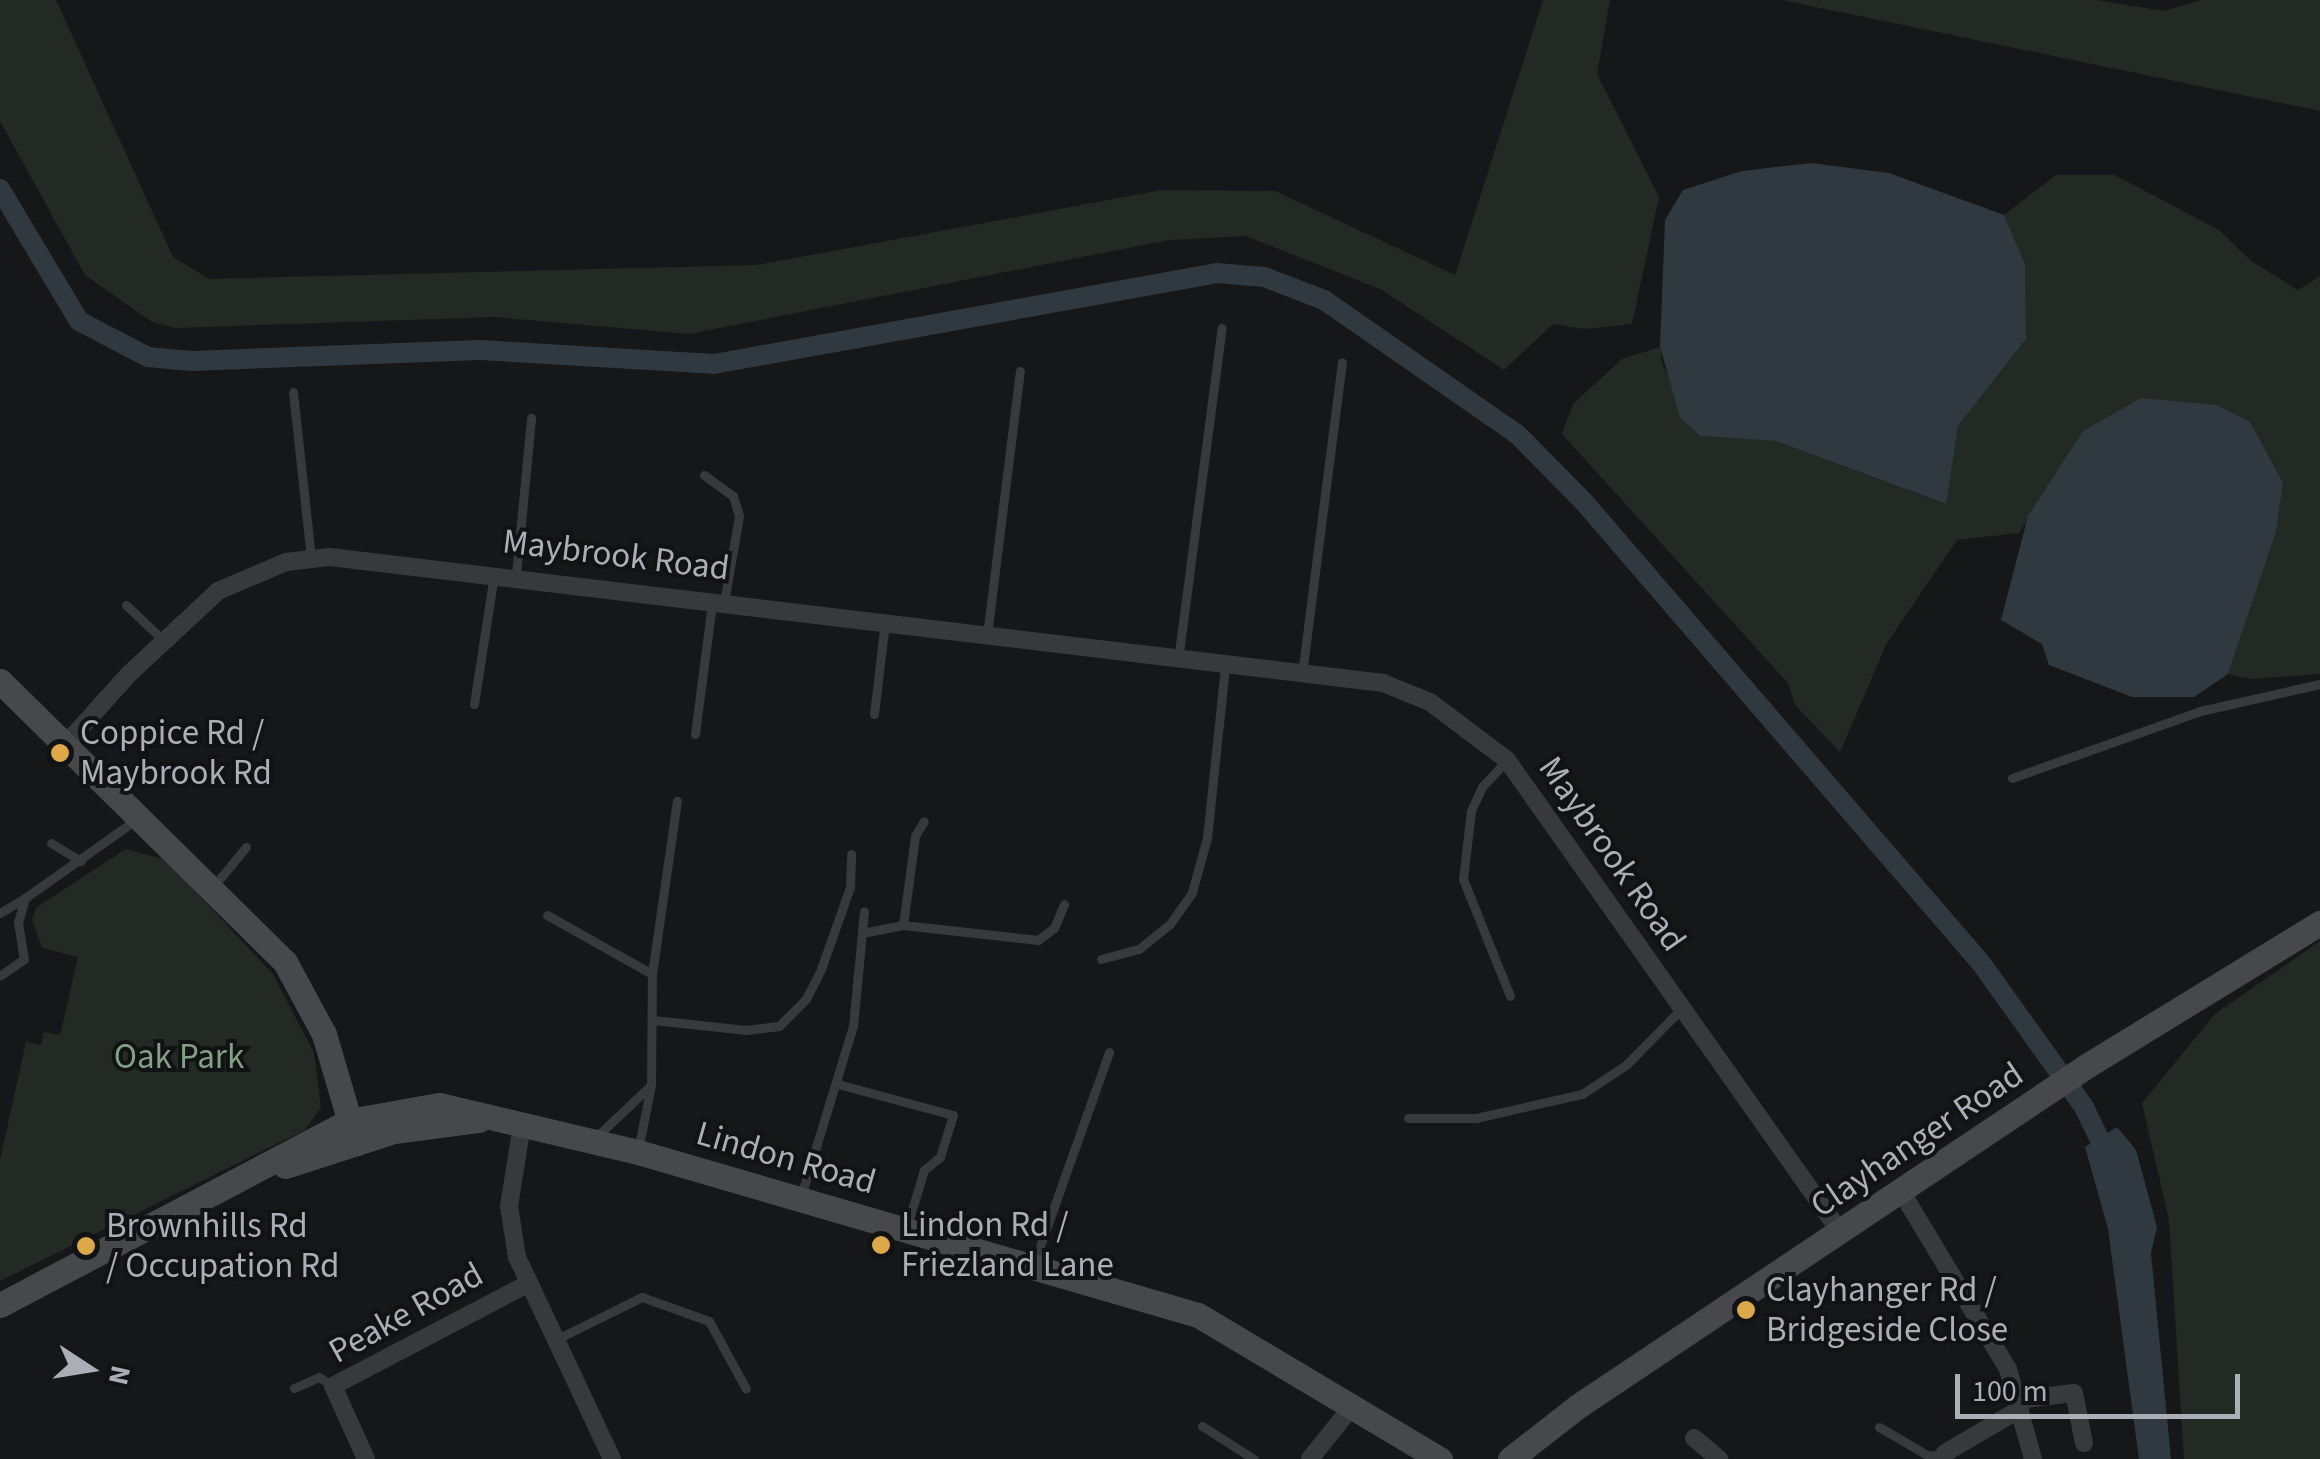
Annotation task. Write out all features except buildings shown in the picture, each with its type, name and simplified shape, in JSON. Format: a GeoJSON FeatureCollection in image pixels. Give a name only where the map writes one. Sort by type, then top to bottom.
{"type":"FeatureCollection","features":[{"type":"Feature","properties":{"kind":"main road"},"geometry":{"type":"LineString","coordinates":[[0,681],[213,886],[300,984],[324,1034],[352,1132]]}},
{"type":"Feature","properties":{"kind":"main road","name":"Clayhanger Road"},"geometry":{"type":"LineString","coordinates":[[1510,1459],[1558,1422],[2088,1065],[2320,923]]}},
{"type":"Feature","properties":{"kind":"main road","name":"Lindon Road"},"geometry":{"type":"LineString","coordinates":[[0,1305],[251,1174],[352,1132],[439,1105],[484,1119],[522,1124],[638,1152],[1198,1315],[1354,1404],[1440,1459]]}},
{"type":"Feature","properties":{"kind":"main road","name":"Clayhanger Road"},"geometry":{"type":"LineString","coordinates":[[1539,1459],[1558,1422]]}},
{"type":"Feature","properties":{"kind":"street","name":"Maybrook Road"},"geometry":{"type":"LineString","coordinates":[[66,745],[164,641],[218,591],[286,562],[311,560],[396,560],[1383,683],[1430,702],[1508,760],[1680,1010],[1841,1233]]}},
{"type":"Feature","properties":{"kind":"street"},"geometry":{"type":"LineString","coordinates":[[522,1124],[509,1206],[525,1285],[612,1459]]}},
{"type":"Feature","properties":{"kind":"street"},"geometry":{"type":"LineString","coordinates":[[1902,1192],[1976,1306],[2018,1404],[2032,1450]]}},
{"type":"Feature","properties":{"kind":"street","name":"Peake Road"},"geometry":{"type":"LineString","coordinates":[[366,1459],[333,1386],[525,1285]]}},
{"type":"Feature","properties":{"kind":"street"},"geometry":{"type":"LineString","coordinates":[[1944,1452],[2018,1404],[2074,1393],[2084,1443]]}},
{"type":"Feature","properties":{"kind":"street"},"geometry":{"type":"LineString","coordinates":[[1310,1459],[1354,1404]]}},
{"type":"Feature","properties":{"kind":"street"},"geometry":{"type":"LineString","coordinates":[[1694,1438],[1720,1459]]}},
{"type":"Feature","properties":{"kind":"lane"},"geometry":{"type":"LineString","coordinates":[[1178,660],[1222,328]]}},
{"type":"Feature","properties":{"kind":"lane"},"geometry":{"type":"LineString","coordinates":[[1302,674],[1342,363]]}},
{"type":"Feature","properties":{"kind":"lane"},"geometry":{"type":"LineString","coordinates":[[987,635],[1020,371]]}},
{"type":"Feature","properties":{"kind":"lane"},"geometry":{"type":"LineString","coordinates":[[293,392],[311,560]]}},
{"type":"Feature","properties":{"kind":"lane"},"geometry":{"type":"LineString","coordinates":[[516,576],[531,418]]}},
{"type":"Feature","properties":{"kind":"lane"},"geometry":{"type":"LineString","coordinates":[[695,734],[718,601],[738,516],[733,496],[704,475]]}},
{"type":"Feature","properties":{"kind":"lane"},"geometry":{"type":"LineString","coordinates":[[474,704],[494,572]]}},
{"type":"Feature","properties":{"kind":"lane"},"geometry":{"type":"LineString","coordinates":[[126,605],[164,641]]}},
{"type":"Feature","properties":{"kind":"lane"},"geometry":{"type":"LineString","coordinates":[[874,714],[884,622]]}},
{"type":"Feature","properties":{"kind":"lane"},"geometry":{"type":"LineString","coordinates":[[1101,959],[1139,949],[1170,924],[1192,892],[1207,838],[1226,666]]}},
{"type":"Feature","properties":{"kind":"lane"},"geometry":{"type":"LineString","coordinates":[[2012,778],[2200,711],[2320,684]]}},
{"type":"Feature","properties":{"kind":"lane"},"geometry":{"type":"LineString","coordinates":[[1508,760],[1482,786],[1472,812],[1463,880],[1510,996]]}},
{"type":"Feature","properties":{"kind":"lane"},"geometry":{"type":"LineString","coordinates":[[638,1152],[651,1085],[652,974],[677,801]]}},
{"type":"Feature","properties":{"kind":"lane"},"geometry":{"type":"LineString","coordinates":[[0,913],[82,861],[140,816]]}},
{"type":"Feature","properties":{"kind":"lane"},"geometry":{"type":"LineString","coordinates":[[903,925],[915,836],[924,821]]}},
{"type":"Feature","properties":{"kind":"lane"},"geometry":{"type":"LineString","coordinates":[[51,844],[82,861]]}},
{"type":"Feature","properties":{"kind":"lane"},"geometry":{"type":"LineString","coordinates":[[213,886],[246,847]]}},
{"type":"Feature","properties":{"kind":"lane"},"geometry":{"type":"LineString","coordinates":[[653,1020],[746,1030],[779,1026],[806,999],[822,969],[850,887],[851,854]]}},
{"type":"Feature","properties":{"kind":"lane"},"geometry":{"type":"LineString","coordinates":[[0,976],[24,958],[18,922],[26,898]]}},
{"type":"Feature","properties":{"kind":"lane"},"geometry":{"type":"LineString","coordinates":[[862,932],[903,925],[1038,940],[1054,928],[1064,904]]}},
{"type":"Feature","properties":{"kind":"lane"},"geometry":{"type":"LineString","coordinates":[[800,1198],[838,1084],[852,1026],[864,912]]}},
{"type":"Feature","properties":{"kind":"lane"},"geometry":{"type":"LineString","coordinates":[[548,915],[652,974]]}},
{"type":"Feature","properties":{"kind":"lane"},"geometry":{"type":"LineString","coordinates":[[1408,1118],[1493,1116],[1582,1094],[1626,1065],[1680,1010]]}},
{"type":"Feature","properties":{"kind":"lane"},"geometry":{"type":"LineString","coordinates":[[1034,1265],[1109,1052]]}},
{"type":"Feature","properties":{"kind":"lane"},"geometry":{"type":"LineString","coordinates":[[838,1084],[953,1115],[940,1157],[924,1170],[906,1230]]}},
{"type":"Feature","properties":{"kind":"lane"},"geometry":{"type":"LineString","coordinates":[[594,1140],[651,1085]]}},
{"type":"Feature","properties":{"kind":"lane"},"geometry":{"type":"LineString","coordinates":[[554,1340],[642,1297],[709,1321],[746,1388]]}},
{"type":"Feature","properties":{"kind":"lane"},"geometry":{"type":"LineString","coordinates":[[294,1388],[319,1376],[333,1386]]}},
{"type":"Feature","properties":{"kind":"lane"},"geometry":{"type":"LineString","coordinates":[[1202,1426],[1254,1459]]}},
{"type":"Feature","properties":{"kind":"lane"},"geometry":{"type":"LineString","coordinates":[[1879,1427],[1928,1456],[1944,1452]]}},
{"type":"Feature","properties":{"kind":"green space"},"geometry":{"type":"Polygon","coordinates":[[[0,0],[56,0],[173,257],[209,279],[757,265],[1162,190],[1275,191],[1455,275],[1543,0],[1610,0],[1597,74],[1659,197],[1632,324],[1584,329],[1553,324],[1504,370],[1382,290],[1246,236],[1169,240],[689,334],[495,317],[176,328],[152,322],[85,275],[0,121],[0,0]]]}},
{"type":"Feature","properties":{"kind":"green space"},"geometry":{"type":"Polygon","coordinates":[[[1782,0],[2096,0],[2164,11],[2201,0],[2320,0],[2320,111],[1782,0]]]}},
{"type":"Feature","properties":{"kind":"green space"},"geometry":{"type":"Polygon","coordinates":[[[2056,175],[2115,175],[2219,230],[2251,261],[2298,290],[2320,276],[2320,674],[2252,679],[2228,674],[2276,532],[2283,483],[2083,431],[2019,533],[1957,540],[1887,643],[1840,752],[1795,705],[1788,683],[1562,434],[1573,404],[1622,359],[1660,347],[1662,364],[1700,436],[1776,441],[1945,504],[1958,426],[2026,339],[2025,264],[2004,215],[2056,175]]]}},
{"type":"Feature","properties":{"kind":"green space","name":"Oak Park"},"geometry":{"type":"Polygon","coordinates":[[[126,849],[166,860],[273,974],[314,1053],[321,1107],[305,1130],[0,1281],[0,1160],[26,1042],[41,1045],[44,1032],[60,1035],[78,957],[42,948],[32,919],[37,907],[126,849]]]}},
{"type":"Feature","properties":{"kind":"green space"},"geometry":{"type":"Polygon","coordinates":[[[2320,941],[2320,1459],[2184,1459],[2169,1220],[2142,1103],[2215,1014],[2320,941]]]}},
{"type":"Feature","properties":{"kind":"shaded area"},"geometry":{"type":"Polygon","coordinates":[[[1811,163],[1889,173],[2004,215],[2025,264],[2026,339],[1958,426],[1946,504],[1776,441],[1700,436],[1680,417],[1660,347],[1665,220],[1683,190],[1742,171],[1811,163]]]}},
{"type":"Feature","properties":{"kind":"shaded area"},"geometry":{"type":"Polygon","coordinates":[[[2141,398],[2216,405],[2250,422],[2283,483],[2276,532],[2228,674],[2194,697],[2132,697],[2049,665],[2042,644],[2001,620],[2028,516],[2083,431],[2141,398]]]}},
{"type":"Feature","properties":{"kind":"shaded area"},"geometry":{"type":"Polygon","coordinates":[[[2117,1127],[2136,1150],[2157,1227],[2151,1253],[2171,1459],[2139,1459],[2108,1229],[2085,1147],[2117,1127]]]}},
{"type":"Feature","properties":{"kind":"waterway"},"geometry":{"type":"LineString","coordinates":[[0,189],[79,321],[148,357],[191,361],[480,350],[714,364],[1217,273],[1264,277],[1324,300],[1517,434],[1584,502],[1981,963],[2084,1107],[2110,1161]]}},
{"type":"Feature","properties":{"kind":"place","name":"Coppice Rd / Maybrook Rd"},"geometry":{"type":"Point","coordinates":[60,753]}},
{"type":"Feature","properties":{"kind":"place","name":"Lindon Rd / Friezland Lane"},"geometry":{"type":"Point","coordinates":[881,1245]}},
{"type":"Feature","properties":{"kind":"place","name":"Brownhills Rd / Occupation Rd"},"geometry":{"type":"Point","coordinates":[86,1246]}},
{"type":"Feature","properties":{"kind":"place","name":"Clayhanger Rd / Bridgeside Close"},"geometry":{"type":"Point","coordinates":[1746,1310]}}]}
